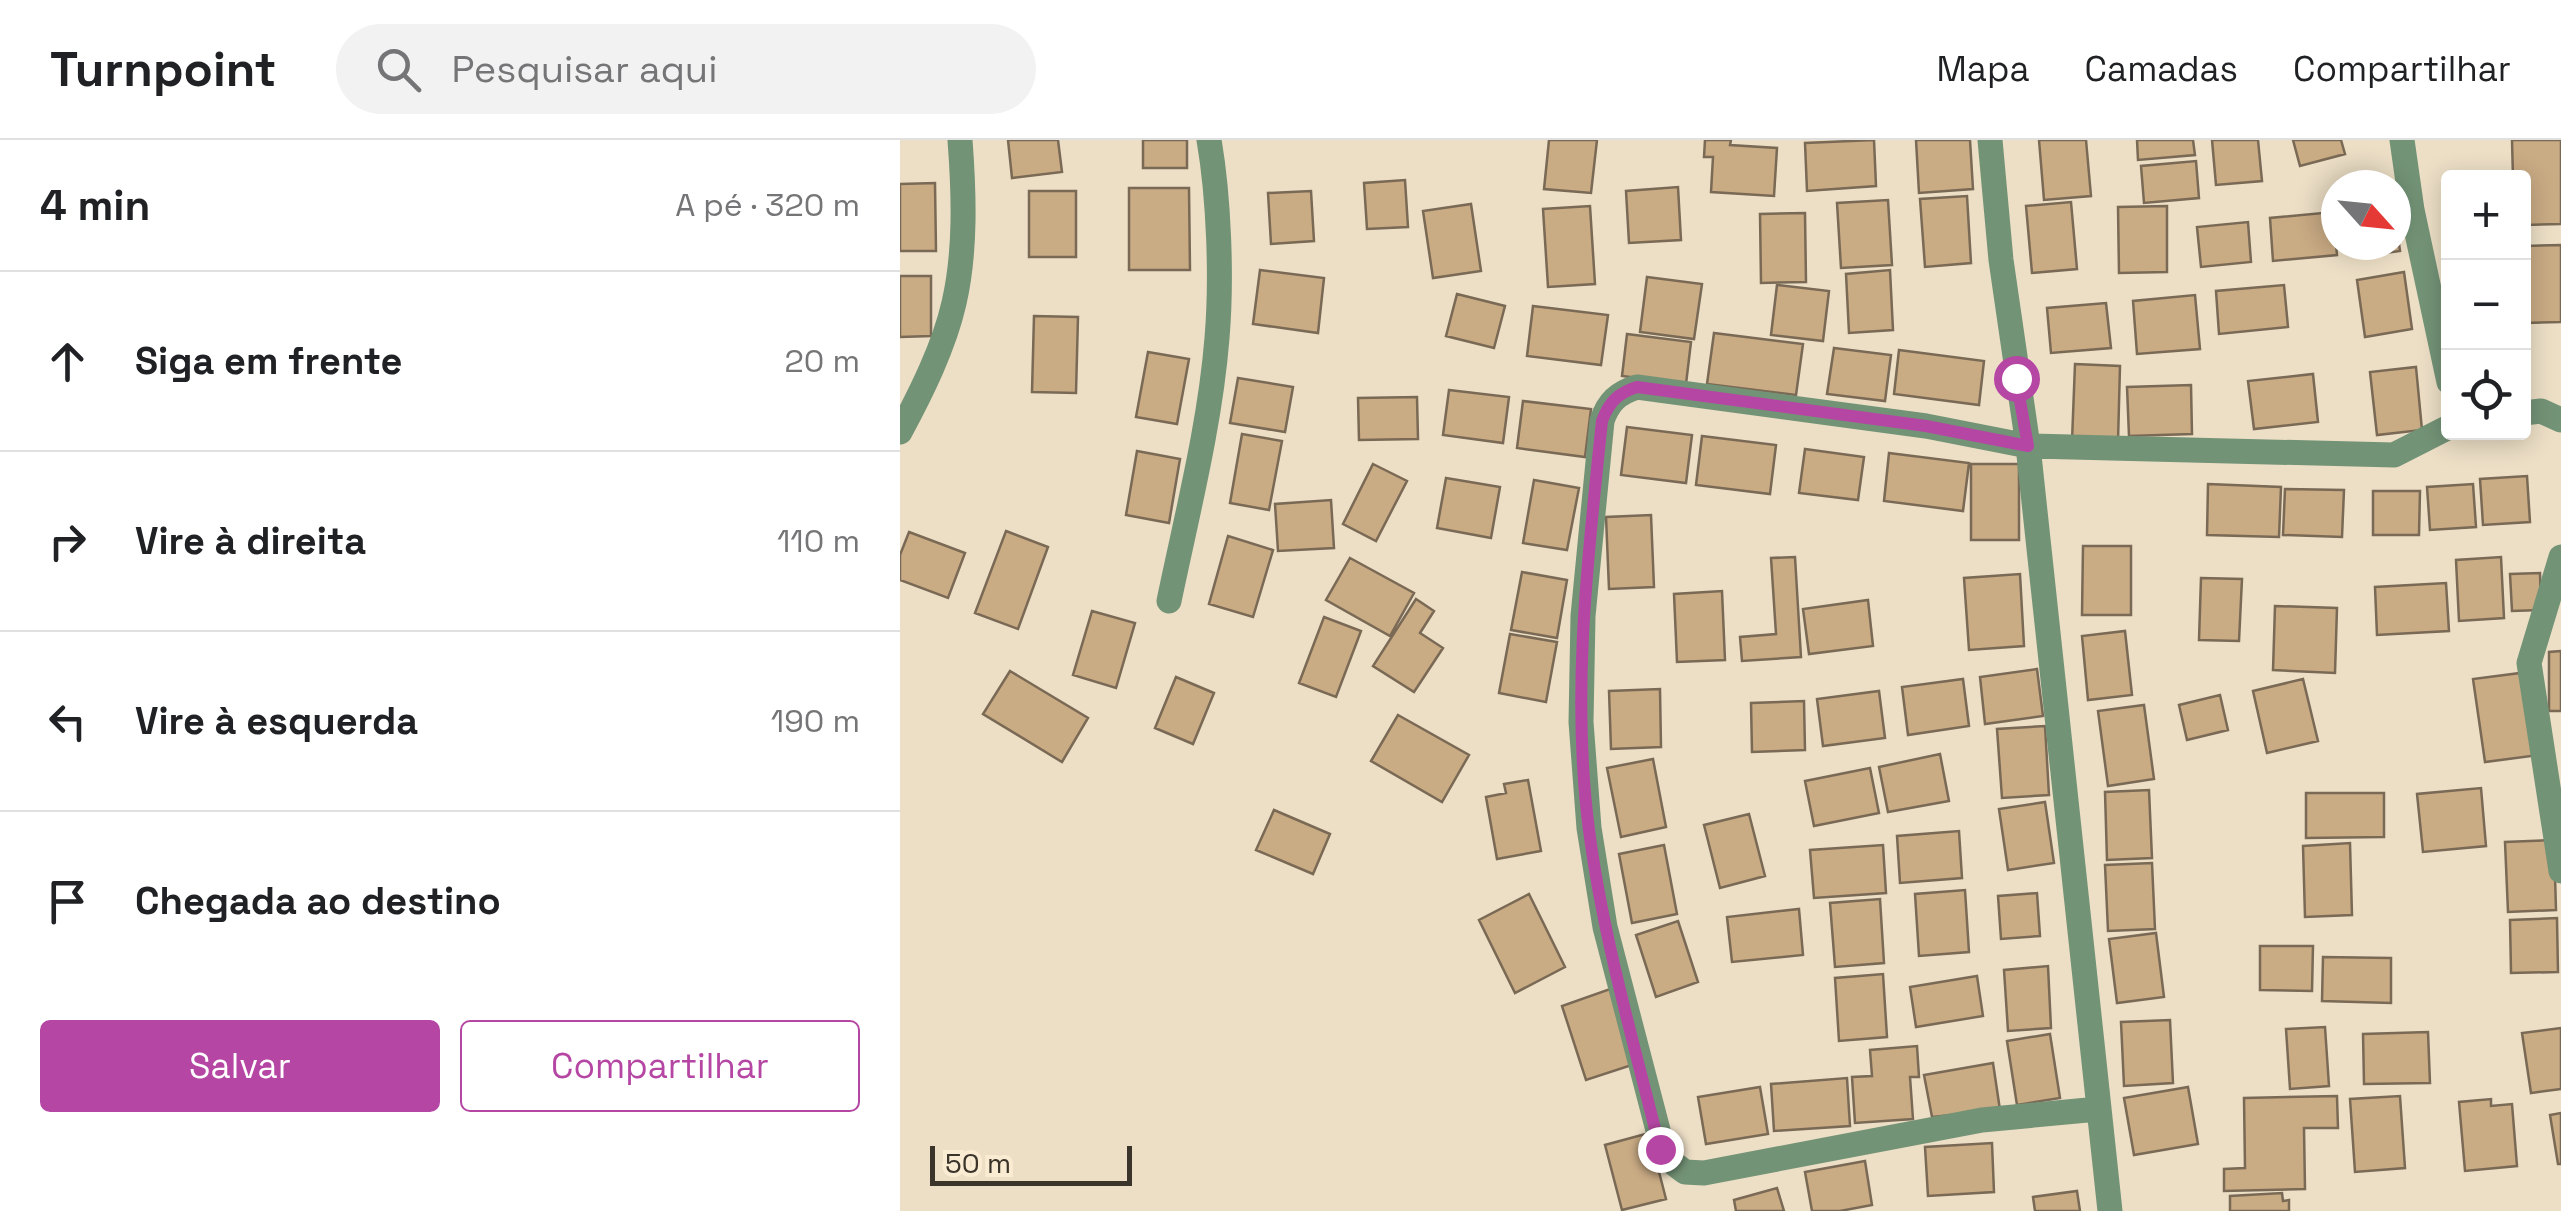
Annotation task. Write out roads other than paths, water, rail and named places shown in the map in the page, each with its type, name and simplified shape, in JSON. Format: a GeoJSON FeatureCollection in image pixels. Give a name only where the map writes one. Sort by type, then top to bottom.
{"type":"FeatureCollection","features":[{"type":"Feature","properties":{"kind":"street"},"geometry":{"type":"LineString","coordinates":[[900,432],[920,393],[954,306],[962,250],[960,140]]}},
{"type":"Feature","properties":{"kind":"street"},"geometry":{"type":"LineString","coordinates":[[1169,601],[1202,440],[1218,337],[1217,236],[1209,140]]}},
{"type":"Feature","properties":{"kind":"street"},"geometry":{"type":"LineString","coordinates":[[1990,140],[2000,260],[2028,446],[2110,1211]]}},
{"type":"Feature","properties":{"kind":"street"},"geometry":{"type":"LineString","coordinates":[[2402,140],[2412,210],[2441,350]]}},
{"type":"Feature","properties":{"kind":"street"},"geometry":{"type":"LineString","coordinates":[[2098,1109],[1982,1120],[1704,1174],[1674,1167],[1660,1149],[1605,927],[1588,828],[1581,722],[1583,616],[1602,421],[1614,398],[1637,387],[1926,426],[2028,446],[2394,455],[2441,431]]}},
{"type":"Feature","properties":{"kind":"street"},"geometry":{"type":"LineString","coordinates":[[2531,412],[2541,410],[2561,420]]}},
{"type":"Feature","properties":{"kind":"street"},"geometry":{"type":"LineString","coordinates":[[2561,556],[2529,663],[2561,871]]}}]}
